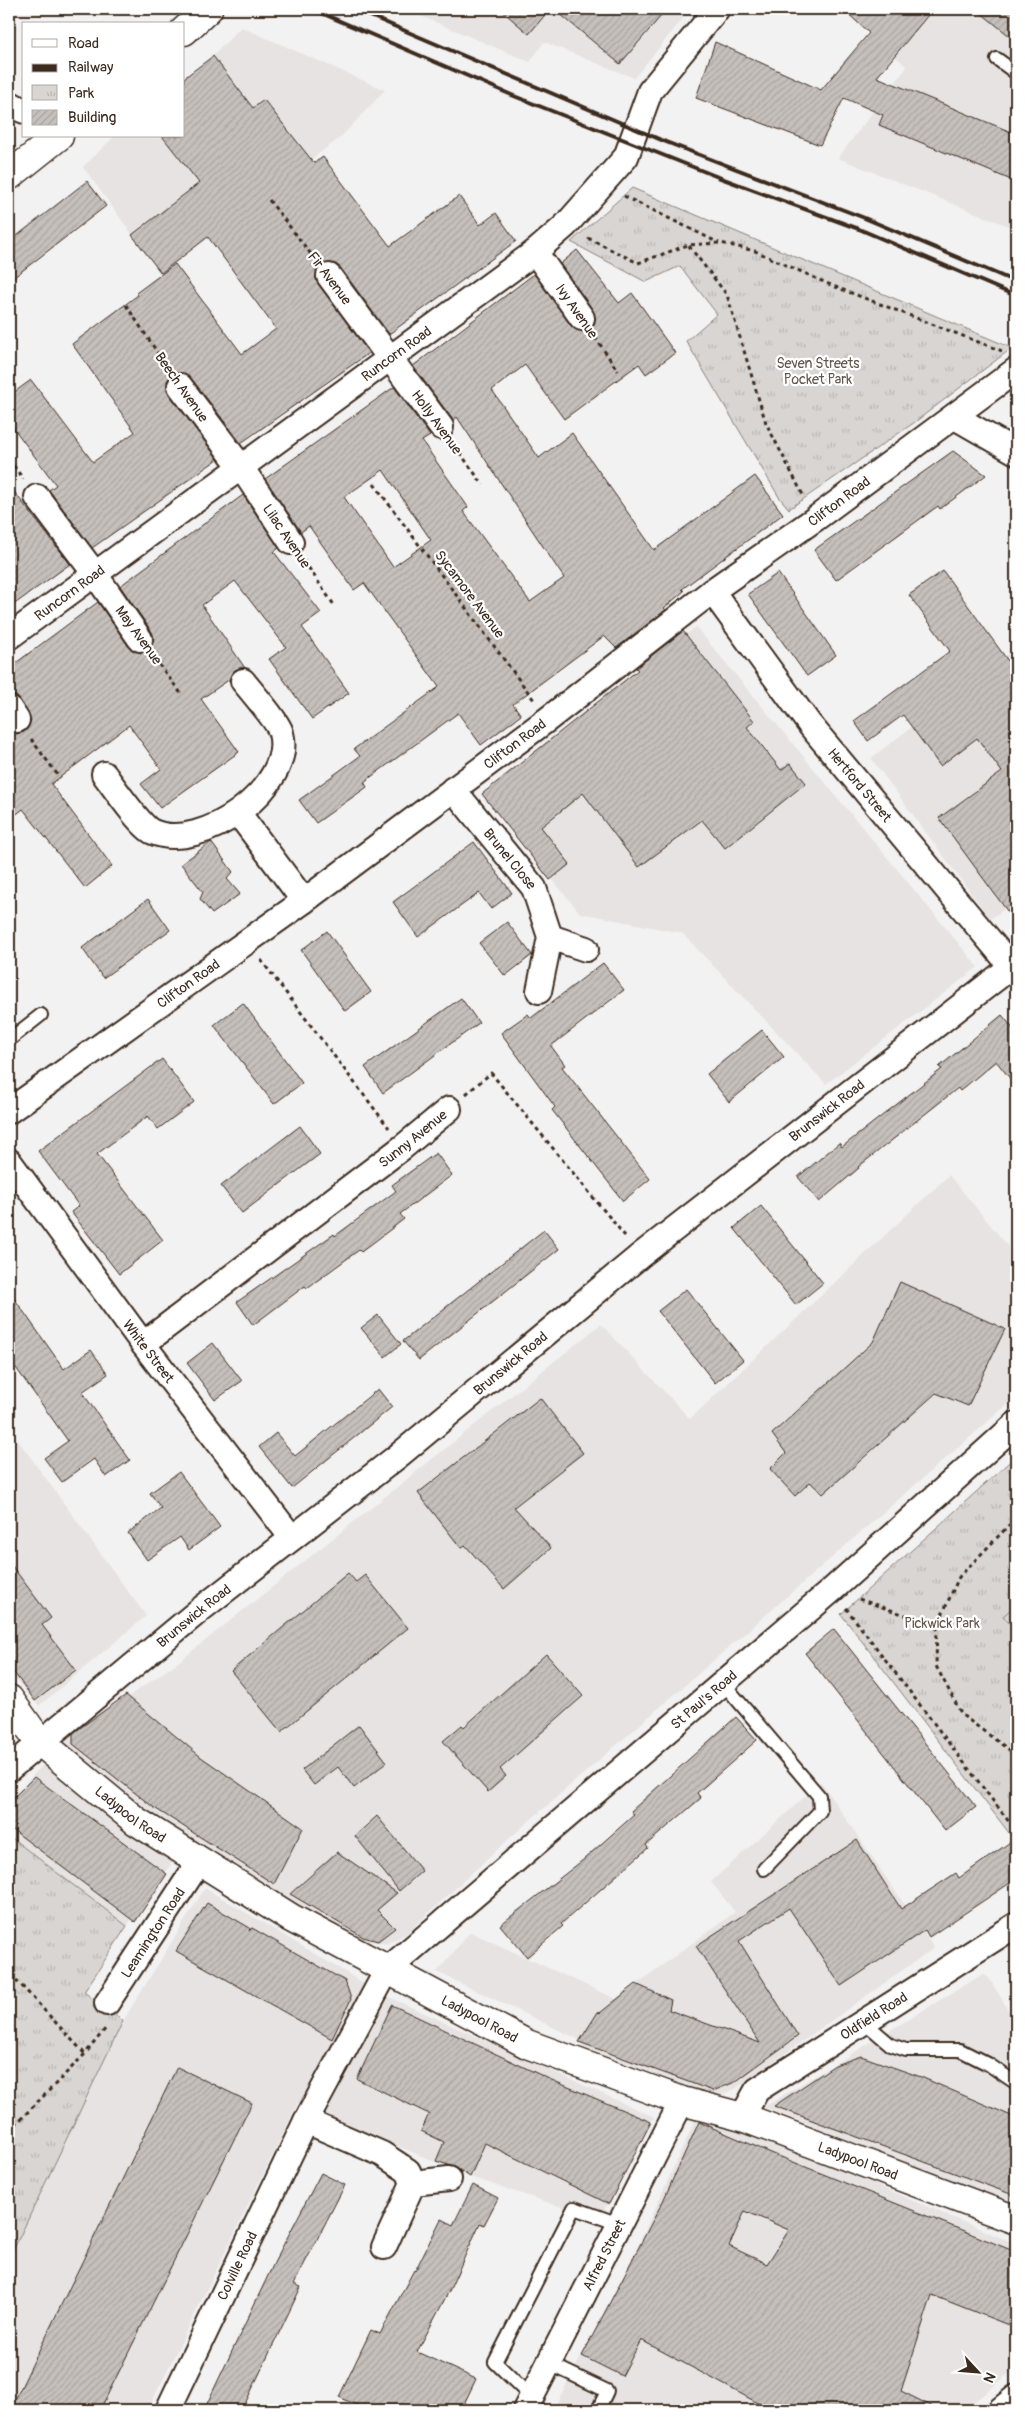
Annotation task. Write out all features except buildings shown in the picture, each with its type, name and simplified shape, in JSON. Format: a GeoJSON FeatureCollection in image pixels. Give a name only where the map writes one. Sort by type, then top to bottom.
{"type":"FeatureCollection","features":[{"type":"Feature","properties":{"kind":"street"},"geometry":{"type":"LineString","coordinates":[[185,30],[208,9]]}},
{"type":"Feature","properties":{"kind":"street","name":"Runcorn Road"},"geometry":{"type":"LineString","coordinates":[[9,637],[535,252],[565,226],[626,157],[650,91],[718,9]]}},
{"type":"Feature","properties":{"kind":"street"},"geometry":{"type":"LineString","coordinates":[[9,103],[22,110]]}},
{"type":"Feature","properties":{"kind":"street"},"geometry":{"type":"LineString","coordinates":[[9,176],[56,138]]}},
{"type":"Feature","properties":{"kind":"street","name":"Ivy Avenue"},"geometry":{"type":"LineString","coordinates":[[535,252],[582,318]]}},
{"type":"Feature","properties":{"kind":"street","name":"Fir Avenue"},"geometry":{"type":"LineString","coordinates":[[329,276],[390,358]]}},
{"type":"Feature","properties":{"kind":"street","name":"Holly Avenue"},"geometry":{"type":"LineString","coordinates":[[390,358],[441,427]]}},
{"type":"Feature","properties":{"kind":"street","name":"Clifton Road"},"geometry":{"type":"LineString","coordinates":[[9,1111],[304,902],[548,719],[712,591],[955,417],[1012,361]]}},
{"type":"Feature","properties":{"kind":"street","name":"Beech Avenue"},"geometry":{"type":"LineString","coordinates":[[180,386],[241,467]]}},
{"type":"Feature","properties":{"kind":"street"},"geometry":{"type":"LineString","coordinates":[[955,417],[1016,452]]}},
{"type":"Feature","properties":{"kind":"street","name":"Lilac Avenue"},"geometry":{"type":"LineString","coordinates":[[241,467],[291,542]]}},
{"type":"Feature","properties":{"kind":"street","name":"May Avenue"},"geometry":{"type":"LineString","coordinates":[[37,497],[95,574],[140,639]]}},
{"type":"Feature","properties":{"kind":"street","name":"Hertford Street"},"geometry":{"type":"LineString","coordinates":[[712,591],[810,726],[1015,967]]}},
{"type":"Feature","properties":{"kind":"street"},"geometry":{"type":"LineString","coordinates":[[104,774],[151,832],[170,836],[202,831],[239,814],[268,783],[282,759],[281,732],[243,681]]}},
{"type":"Feature","properties":{"kind":"street","name":"Brunel Close"},"geometry":{"type":"LineString","coordinates":[[453,789],[534,888],[550,937],[539,991]]}},
{"type":"Feature","properties":{"kind":"street"},"geometry":{"type":"LineString","coordinates":[[239,814],[304,902]]}},
{"type":"Feature","properties":{"kind":"street"},"geometry":{"type":"LineString","coordinates":[[550,937],[586,949]]}},
{"type":"Feature","properties":{"kind":"street","name":"Brunswick Road"},"geometry":{"type":"LineString","coordinates":[[9,1769],[39,1741],[201,1609],[398,1456],[641,1255],[1015,967]]}},
{"type":"Feature","properties":{"kind":"street","name":"Sunny Avenue"},"geometry":{"type":"LineString","coordinates":[[143,1344],[449,1109]]}},
{"type":"Feature","properties":{"kind":"street","name":"White Street"},"geometry":{"type":"LineString","coordinates":[[9,1161],[143,1344],[292,1538]]}},
{"type":"Feature","properties":{"kind":"street","name":"St Paul's Road"},"geometry":{"type":"LineString","coordinates":[[387,1970],[832,1590],[1016,1424]]}},
{"type":"Feature","properties":{"kind":"street","name":"Ladypool Road"},"geometry":{"type":"LineString","coordinates":[[9,1699],[39,1741],[136,1821],[291,1918],[527,2044],[682,2101],[742,2117],[1016,2220]]}},
{"type":"Feature","properties":{"kind":"street","name":"Leamington Road"},"geometry":{"type":"LineString","coordinates":[[107,2003],[199,1862]]}},
{"type":"Feature","properties":{"kind":"street","name":"Oldfield Road"},"geometry":{"type":"LineString","coordinates":[[742,2117],[757,2090],[1016,1925]]}},
{"type":"Feature","properties":{"kind":"street","name":"Colville Road"},"geometry":{"type":"LineString","coordinates":[[168,2410],[306,2121],[387,1970]]}},
{"type":"Feature","properties":{"kind":"street","name":"Alfred Street"},"geometry":{"type":"LineString","coordinates":[[528,2404],[682,2101]]}},
{"type":"Feature","properties":{"kind":"street"},"geometry":{"type":"LineString","coordinates":[[306,2121],[382,2154],[408,2171],[414,2183]]}},
{"type":"Feature","properties":{"kind":"street"},"geometry":{"type":"LineString","coordinates":[[414,2183],[449,2180]]}},
{"type":"Feature","properties":{"kind":"street"},"geometry":{"type":"LineString","coordinates":[[384,2247],[414,2183]]}},
{"type":"Feature","properties":{"kind":"street"},"geometry":{"type":"LineString","coordinates":[[1000,2410],[1016,2397]]}},
{"type":"Feature","properties":{"kind":"lane"},"geometry":{"type":"LineString","coordinates":[[996,59],[1016,73]]}},
{"type":"Feature","properties":{"kind":"lane"},"geometry":{"type":"LineString","coordinates":[[9,1040],[41,1015]]}},
{"type":"Feature","properties":{"kind":"lane"},"geometry":{"type":"LineString","coordinates":[[723,1683],[819,1796],[820,1811],[764,1869]]}},
{"type":"Feature","properties":{"kind":"lane"},"geometry":{"type":"LineString","coordinates":[[863,2021],[891,2045],[906,2050],[960,2050],[980,2060],[1016,2083]]}},
{"type":"Feature","properties":{"kind":"lane"},"geometry":{"type":"LineString","coordinates":[[528,2404],[495,2362],[574,2208],[619,2224]]}},
{"type":"Feature","properties":{"kind":"lane"},"geometry":{"type":"LineString","coordinates":[[548,2363],[607,2391],[598,2410]]}},
{"type":"Feature","properties":{"kind":"path"},"geometry":{"type":"LineString","coordinates":[[601,185],[721,244]]}},
{"type":"Feature","properties":{"kind":"path","name":"Fir Avenue"},"geometry":{"type":"LineString","coordinates":[[269,200],[329,276]]}},
{"type":"Feature","properties":{"kind":"path"},"geometry":{"type":"LineString","coordinates":[[565,226],[638,263],[688,245],[721,244],[755,251],[1012,361]]}},
{"type":"Feature","properties":{"kind":"path"},"geometry":{"type":"LineString","coordinates":[[688,245],[727,295],[766,423],[815,519]]}},
{"type":"Feature","properties":{"kind":"path","name":"Beech Avenue"},"geometry":{"type":"LineString","coordinates":[[126,305],[180,386]]}},
{"type":"Feature","properties":{"kind":"path","name":"Ivy Avenue"},"geometry":{"type":"LineString","coordinates":[[582,318],[618,371]]}},
{"type":"Feature","properties":{"kind":"path","name":"Holly Avenue"},"geometry":{"type":"LineString","coordinates":[[441,427],[484,485]]}},
{"type":"Feature","properties":{"kind":"path","name":"Sycamore Avenue"},"geometry":{"type":"LineString","coordinates":[[374,484],[548,719]]}},
{"type":"Feature","properties":{"kind":"path","name":"Lilac Avenue"},"geometry":{"type":"LineString","coordinates":[[291,542],[334,605]]}},
{"type":"Feature","properties":{"kind":"path","name":"May Avenue"},"geometry":{"type":"LineString","coordinates":[[140,639],[183,696]]}},
{"type":"Feature","properties":{"kind":"path"},"geometry":{"type":"LineString","coordinates":[[13,714],[60,778]]}},
{"type":"Feature","properties":{"kind":"path"},"geometry":{"type":"LineString","coordinates":[[247,941],[403,1146]]}},
{"type":"Feature","properties":{"kind":"path","name":"Sunny Avenue"},"geometry":{"type":"LineString","coordinates":[[449,1109],[491,1073],[641,1255]]}},
{"type":"Feature","properties":{"kind":"path"},"geometry":{"type":"LineString","coordinates":[[1016,1518],[959,1577],[937,1626],[936,1666],[962,1715],[1016,1755]]}},
{"type":"Feature","properties":{"kind":"path"},"geometry":{"type":"LineString","coordinates":[[832,1590],[937,1626]]}},
{"type":"Feature","properties":{"kind":"path"},"geometry":{"type":"LineString","coordinates":[[832,1590],[1016,1830]]}},
{"type":"Feature","properties":{"kind":"path"},"geometry":{"type":"LineString","coordinates":[[9,1976],[20,1984],[85,2054]]}},
{"type":"Feature","properties":{"kind":"path"},"geometry":{"type":"LineString","coordinates":[[9,2131],[85,2054],[113,2019],[107,2003]]}},
{"type":"Feature","properties":{"kind":"shaded area"},"geometry":{"type":"Polygon","coordinates":[[[404,9],[691,9],[634,78],[544,42],[530,62],[404,9]]]}},
{"type":"Feature","properties":{"kind":"shaded area"},"geometry":{"type":"Polygon","coordinates":[[[843,9],[1016,9],[1016,229],[838,158],[907,67],[843,9]]]}},
{"type":"Feature","properties":{"kind":"shaded area"},"geometry":{"type":"Polygon","coordinates":[[[241,27],[385,90],[340,138],[159,271],[83,167],[113,138],[185,138],[185,77],[213,56],[241,27]]]}},
{"type":"Feature","properties":{"kind":"shaded area"},"geometry":{"type":"Polygon","coordinates":[[[696,627],[978,967],[826,1084],[682,933],[580,913],[482,794],[696,627]]]}},
{"type":"Feature","properties":{"kind":"shaded area"},"geometry":{"type":"Polygon","coordinates":[[[1016,648],[1016,901],[990,919],[871,758],[1016,648]]]}},
{"type":"Feature","properties":{"kind":"shaded area"},"geometry":{"type":"Polygon","coordinates":[[[949,1175],[1016,1256],[1016,1397],[512,1836],[406,1934],[386,1944],[355,1938],[188,1840],[127,1926],[9,1836],[9,1801],[66,1740],[181,1660],[601,1324],[690,1419],[949,1175]]]}},
{"type":"Feature","properties":{"kind":"shaded area"},"geometry":{"type":"Polygon","coordinates":[[[9,1428],[146,1616],[39,1706],[9,1672],[9,1428]]]}},
{"type":"Feature","properties":{"kind":"shaded area"},"geometry":{"type":"Polygon","coordinates":[[[821,1782],[934,1948],[735,2089],[717,2097],[582,2047],[580,2040],[437,1972],[470,1932],[616,1999],[735,1912],[711,1882],[821,1782]]]}},
{"type":"Feature","properties":{"kind":"shaded area"},"geometry":{"type":"Polygon","coordinates":[[[205,1888],[380,1993],[654,2117],[599,2219],[470,2177],[298,2103],[148,2410],[9,2410],[9,2259],[123,2021],[205,1888]]]}},
{"type":"Feature","properties":{"kind":"shaded area"},"geometry":{"type":"Polygon","coordinates":[[[983,1974],[989,1978],[1016,2023],[1016,2205],[764,2107],[983,1974]]]}},
{"type":"Feature","properties":{"kind":"shaded area"},"geometry":{"type":"Polygon","coordinates":[[[697,2116],[809,2157],[1016,2244],[1016,2368],[964,2410],[553,2410],[632,2259],[697,2116]]]}},
{"type":"Feature","properties":{"kind":"green space","name":"Seven Streets Pocket Park"},"geometry":{"type":"Polygon","coordinates":[[[632,188],[1012,348],[915,422],[789,509],[779,497],[686,341],[717,314],[680,266],[646,282],[571,242],[632,188]]]}},
{"type":"Feature","properties":{"kind":"green space","name":"Pickwick Park"},"geometry":{"type":"Polygon","coordinates":[[[1016,1456],[1016,1842],[841,1614],[1016,1456]]]}},
{"type":"Feature","properties":{"kind":"green space"},"geometry":{"type":"Polygon","coordinates":[[[1016,1605],[1016,1631],[1003,1616],[1016,1605]]]}},
{"type":"Feature","properties":{"kind":"green space"},"geometry":{"type":"Polygon","coordinates":[[[9,1836],[127,1926],[84,1992],[123,2021],[9,2259],[9,1836]]]}},
{"type":"Feature","properties":{"kind":"railway"},"geometry":{"type":"LineString","coordinates":[[312,9],[514,96],[718,177],[859,229],[1016,296]]}},
{"type":"Feature","properties":{"kind":"railway"},"geometry":{"type":"LineString","coordinates":[[354,9],[666,142],[862,217],[1016,282]]}}]}
